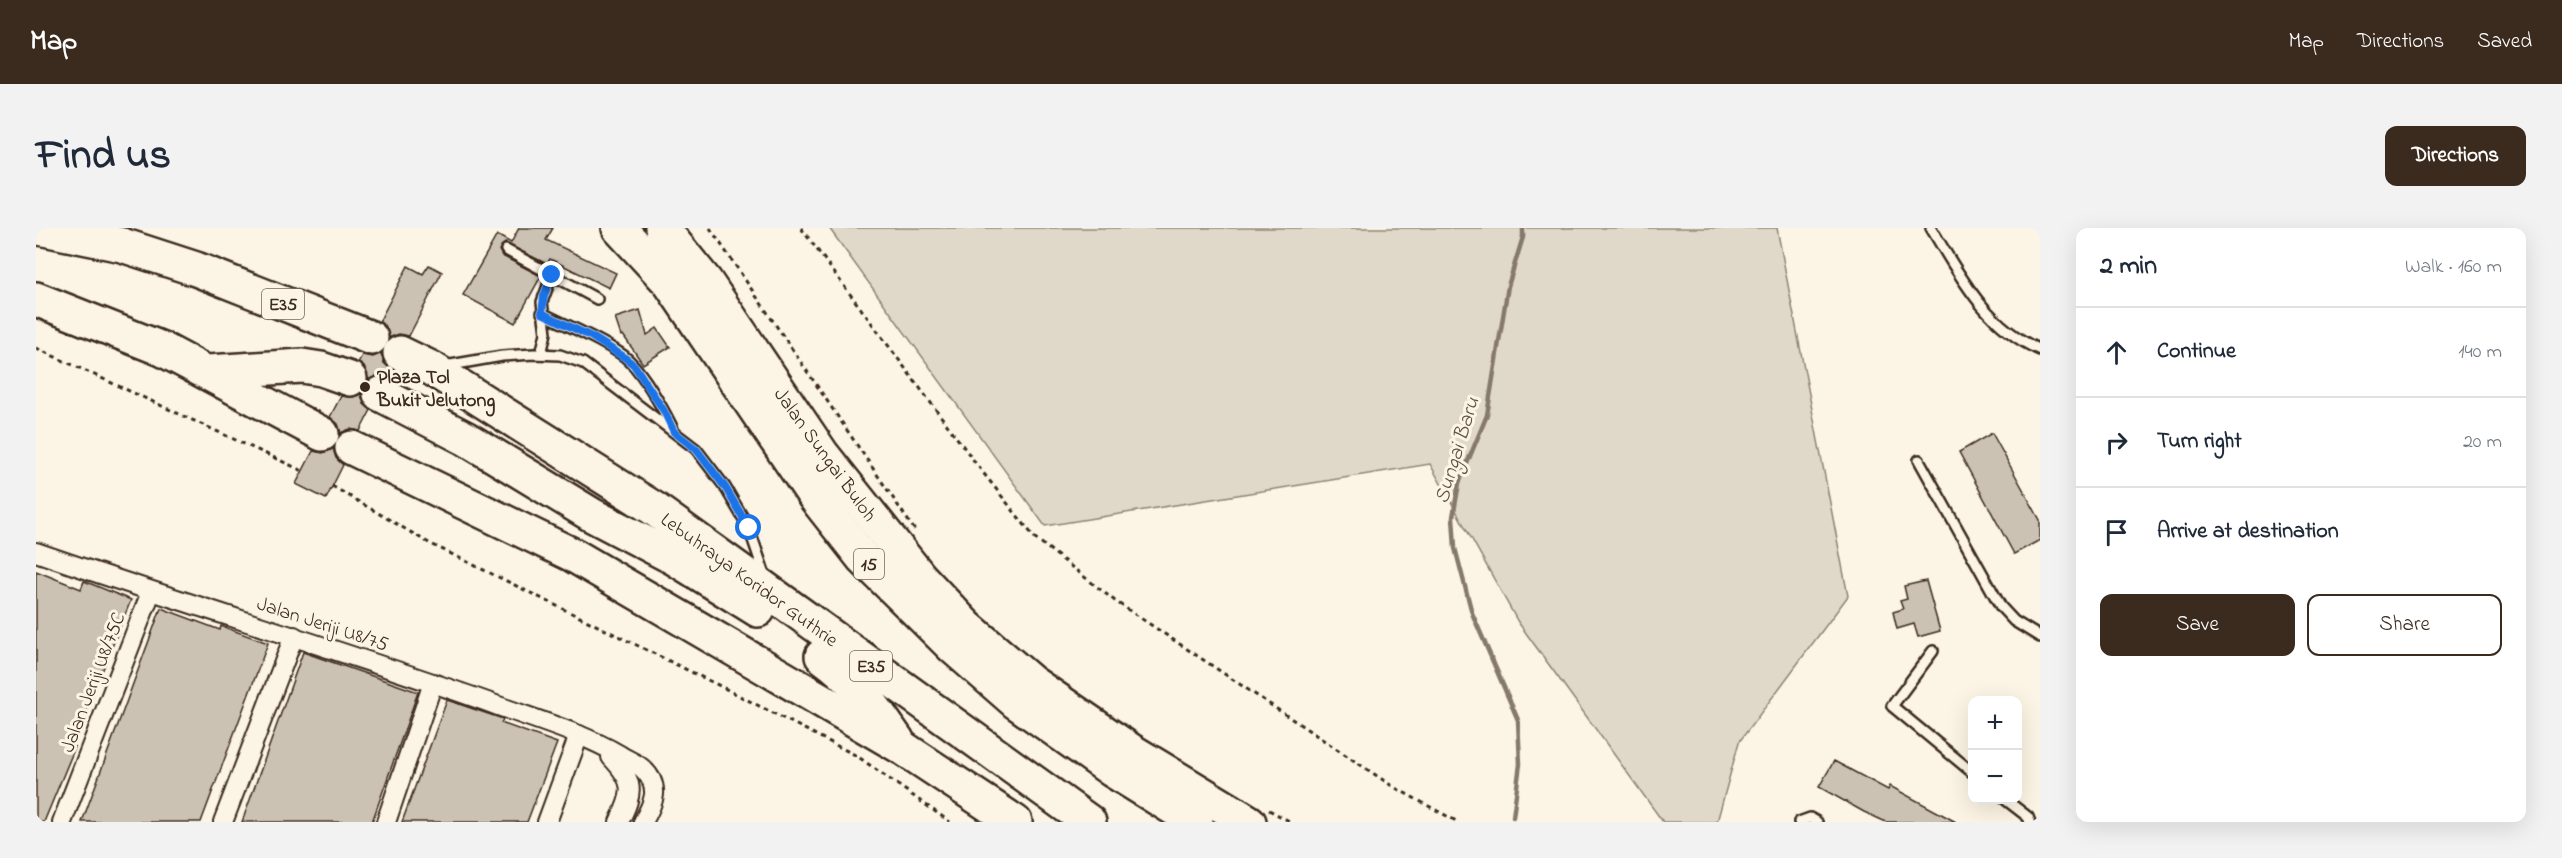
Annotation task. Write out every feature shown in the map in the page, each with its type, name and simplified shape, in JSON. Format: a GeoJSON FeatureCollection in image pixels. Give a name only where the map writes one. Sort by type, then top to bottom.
{"type":"FeatureCollection","features":[{"type":"Feature","properties":{"kind":"highway","name":"E35"},"geometry":{"type":"LineString","coordinates":[[39,228],[122,245],[196,269],[371,338]]}},
{"type":"Feature","properties":{"kind":"highway","name":"Jalan Sungai Buloh"},"geometry":{"type":"LineString","coordinates":[[619,228],[670,283],[815,497],[863,558],[954,647],[1016,702],[1112,770],[1197,822]]}},
{"type":"Feature","properties":{"kind":"highway","name":"Jalan Sungai Buloh"},"geometry":{"type":"LineString","coordinates":[[662,228],[706,282],[822,454],[920,577],[967,627],[1031,682],[1130,750],[1255,814]]}},
{"type":"Feature","properties":{"kind":"highway"},"geometry":{"type":"LineString","coordinates":[[36,299],[162,348],[322,434]]}},
{"type":"Feature","properties":{"kind":"highway","name":"Lebuhraya Koridor Guthrie"},"geometry":{"type":"LineString","coordinates":[[400,353],[431,368],[653,508],[1089,822]]}},
{"type":"Feature","properties":{"kind":"highway"},"geometry":{"type":"LineString","coordinates":[[208,372],[302,366],[321,369],[350,379]]}},
{"type":"Feature","properties":{"kind":"highway"},"geometry":{"type":"LineString","coordinates":[[380,394],[465,438],[592,515],[676,559],[747,602],[847,674],[860,688],[903,748]]}},
{"type":"Feature","properties":{"kind":"highway"},"geometry":{"type":"LineString","coordinates":[[352,448],[573,555],[903,748],[1015,822]]}},
{"type":"Feature","properties":{"kind":"street","name":"Jalan Jeriji U8/75"},"geometry":{"type":"LineString","coordinates":[[36,552],[151,592],[294,636],[587,738],[643,768],[649,776],[654,788],[654,802],[643,822]]}},
{"type":"Feature","properties":{"kind":"street","name":"Jalan Jeriji U8/75C"},"geometry":{"type":"LineString","coordinates":[[62,822],[151,592]]}},
{"type":"Feature","properties":{"kind":"street"},"geometry":{"type":"LineString","coordinates":[[223,822],[294,636]]}},
{"type":"Feature","properties":{"kind":"street"},"geometry":{"type":"LineString","coordinates":[[386,822],[433,683]]}},
{"type":"Feature","properties":{"kind":"street","name":"Jalan Jeriji U8/75"},"geometry":{"type":"LineString","coordinates":[[587,738],[627,774],[631,791],[619,822]]}},
{"type":"Feature","properties":{"kind":"street"},"geometry":{"type":"LineString","coordinates":[[547,822],[587,738]]}},
{"type":"Feature","properties":{"kind":"lane"},"geometry":{"type":"LineString","coordinates":[[1931,228],[1974,299],[2020,341],[2040,350]]}},
{"type":"Feature","properties":{"kind":"lane"},"geometry":{"type":"LineString","coordinates":[[506,250],[597,299]]}},
{"type":"Feature","properties":{"kind":"lane"},"geometry":{"type":"LineString","coordinates":[[541,354],[546,333],[542,313],[544,296],[552,275]]}},
{"type":"Feature","properties":{"kind":"lane"},"geometry":{"type":"LineString","coordinates":[[542,313],[592,337],[634,365],[664,411],[674,432]]}},
{"type":"Feature","properties":{"kind":"lane"},"geometry":{"type":"LineString","coordinates":[[431,368],[502,356],[541,354],[560,355],[583,363],[696,449],[725,487],[749,528],[772,595]]}},
{"type":"Feature","properties":{"kind":"lane"},"geometry":{"type":"LineString","coordinates":[[1919,460],[2001,607],[2014,621],[2040,638]]}},
{"type":"Feature","properties":{"kind":"lane"},"geometry":{"type":"LineString","coordinates":[[1933,651],[1892,706],[1968,769]]}},
{"type":"Feature","properties":{"kind":"lane"},"geometry":{"type":"LineString","coordinates":[[2011,804],[2028,817],[2030,822]]}},
{"type":"Feature","properties":{"kind":"lane"},"geometry":{"type":"LineString","coordinates":[[1799,822],[1810,818],[1817,822]]}},
{"type":"Feature","properties":{"kind":"path"},"geometry":{"type":"LineString","coordinates":[[710,228],[922,539]]}},
{"type":"Feature","properties":{"kind":"path"},"geometry":{"type":"LineString","coordinates":[[801,228],[977,465],[1035,538],[1115,601],[1392,786],[1458,822]]}},
{"type":"Feature","properties":{"kind":"path"},"geometry":{"type":"LineString","coordinates":[[36,348],[303,471]]}},
{"type":"Feature","properties":{"kind":"path"},"geometry":{"type":"LineString","coordinates":[[332,486],[429,543],[857,756],[950,822]]}},
{"type":"Feature","properties":{"kind":"path"},"geometry":{"type":"LineString","coordinates":[[1255,814],[1291,822]]}},
{"type":"Feature","properties":{"kind":"shaded area"},"geometry":{"type":"Polygon","coordinates":[[[829,228],[1777,228],[1848,596],[1739,742],[1717,822],[1663,822],[1518,622],[1430,464],[1045,526],[829,228]]]}},
{"type":"Feature","properties":{"kind":"building"},"geometry":{"type":"Polygon","coordinates":[[[519,228],[553,228],[546,240],[616,273],[609,288],[550,259],[547,264],[505,243],[499,250],[502,256],[541,276],[515,323],[463,295],[497,235],[511,243],[519,228]]]}},
{"type":"Feature","properties":{"kind":"building"},"geometry":{"type":"Polygon","coordinates":[[[429,265],[442,272],[409,336],[399,334],[389,338],[386,327],[379,322],[408,266],[423,274],[429,265]]]}},
{"type":"Feature","properties":{"kind":"building"},"geometry":{"type":"Polygon","coordinates":[[[640,310],[647,335],[657,328],[670,347],[643,364],[623,335],[621,336],[615,318],[640,310]]]}},
{"type":"Feature","properties":{"kind":"building"},"geometry":{"type":"Polygon","coordinates":[[[381,353],[384,363],[392,370],[388,377],[379,375],[368,380],[364,367],[358,363],[362,355],[373,357],[381,353]]]}},
{"type":"Feature","properties":{"kind":"building"},"geometry":{"type":"Polygon","coordinates":[[[361,394],[364,404],[371,410],[360,431],[350,429],[341,433],[338,424],[330,417],[341,396],[353,397],[361,394]]]}},
{"type":"Feature","properties":{"kind":"building"},"geometry":{"type":"Polygon","coordinates":[[[1992,433],[2040,520],[2040,540],[2014,554],[1959,452],[1992,433]]]}},
{"type":"Feature","properties":{"kind":"building"},"geometry":{"type":"Polygon","coordinates":[[[333,448],[336,458],[343,465],[326,499],[296,484],[313,451],[323,453],[333,448]]]}},
{"type":"Feature","properties":{"kind":"building"},"geometry":{"type":"Polygon","coordinates":[[[36,571],[81,589],[84,581],[131,600],[44,822],[36,822],[36,571]]]}},
{"type":"Feature","properties":{"kind":"building"},"geometry":{"type":"Polygon","coordinates":[[[1926,581],[1940,631],[1918,637],[1914,624],[1897,629],[1893,612],[1903,609],[1900,601],[1907,599],[1904,586],[1926,581]]]}},
{"type":"Feature","properties":{"kind":"building"},"geometry":{"type":"Polygon","coordinates":[[[161,608],[220,630],[221,626],[268,643],[201,822],[82,822],[161,608]]]}},
{"type":"Feature","properties":{"kind":"building"},"geometry":{"type":"Polygon","coordinates":[[[303,652],[418,692],[372,822],[242,822],[303,652]]]}},
{"type":"Feature","properties":{"kind":"building"},"geometry":{"type":"Polygon","coordinates":[[[447,700],[503,719],[501,723],[557,743],[527,822],[402,822],[447,700]]]}},
{"type":"Feature","properties":{"kind":"building"},"geometry":{"type":"Polygon","coordinates":[[[1834,761],[1888,790],[1890,786],[1956,822],[1886,822],[1864,812],[1819,787],[1834,761]]]}},
{"type":"Feature","properties":{"kind":"waterway","name":"Sungai Baru"},"geometry":{"type":"LineString","coordinates":[[1513,817],[1520,764],[1518,720],[1472,613],[1455,548],[1453,517],[1459,483],[1487,415],[1508,286],[1523,237],[1523,228]]}},
{"type":"Feature","properties":{"kind":"place","name":"Plaza Tol Bukit Jelutong"},"geometry":{"type":"Point","coordinates":[365,387]}},
{"type":"Feature","properties":{"kind":"route"},"geometry":{"type":"LineString","coordinates":[[552,275],[542,302],[542,313],[592,337],[634,365],[664,411],[674,432],[696,449],[725,487],[749,528]]}}]}
